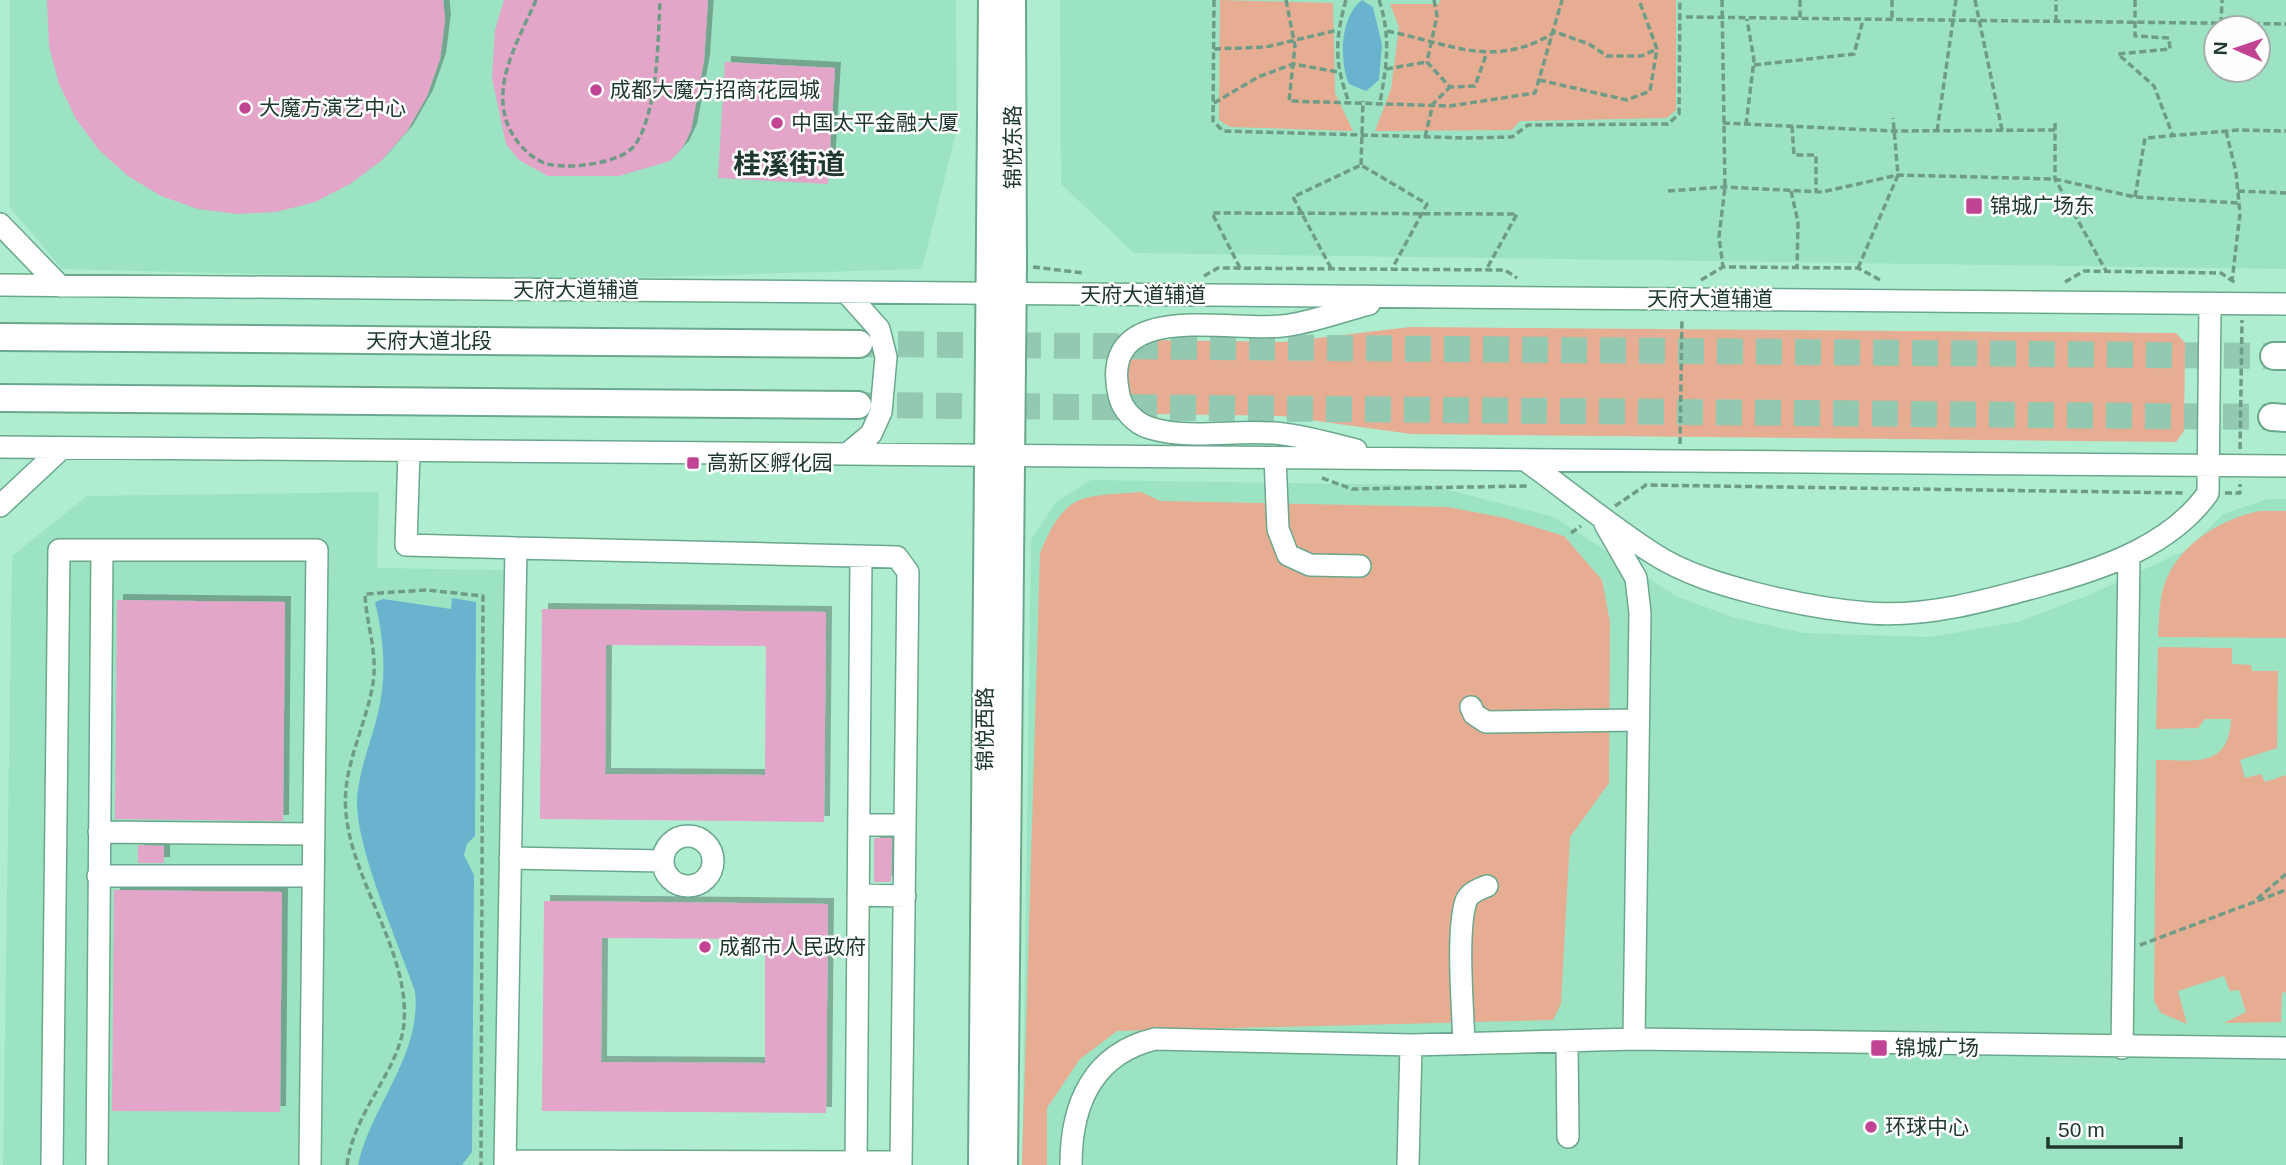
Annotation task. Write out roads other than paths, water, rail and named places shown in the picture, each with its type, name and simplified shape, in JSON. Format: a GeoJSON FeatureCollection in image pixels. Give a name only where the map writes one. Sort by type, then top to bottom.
{"type":"FeatureCollection","features":[{"type":"Feature","properties":{"kind":"main road","name":"锦悦东路"},"geometry":{"type":"LineString","coordinates":[[992,0],[1001,293]]}},
{"type":"Feature","properties":{"kind":"main road","name":"锦悦东路"},"geometry":{"type":"LineString","coordinates":[[1001,293],[1013,264],[1012,0]]}},
{"type":"Feature","properties":{"kind":"main road","name":"锦悦西路"},"geometry":{"type":"LineString","coordinates":[[982,1165],[1001,293]]}},
{"type":"Feature","properties":{"kind":"main road","name":"天府大道北段"},"geometry":{"type":"LineString","coordinates":[[0,337],[859,344]]}},
{"type":"Feature","properties":{"kind":"main road"},"geometry":{"type":"LineString","coordinates":[[0,398],[858,405]]}},
{"type":"Feature","properties":{"kind":"main road","name":"锦悦西路"},"geometry":{"type":"LineString","coordinates":[[998,456],[1004,1165]]}},
{"type":"Feature","properties":{"kind":"street"},"geometry":{"type":"LineString","coordinates":[[0,224],[60,286]]}},
{"type":"Feature","properties":{"kind":"street","name":"天府大道辅道"},"geometry":{"type":"LineString","coordinates":[[0,285],[1399,297],[1683,292],[2210,303],[2243,296],[2286,304]]}},
{"type":"Feature","properties":{"kind":"street"},"geometry":{"type":"LineString","coordinates":[[846,292],[879,329],[886,357],[881,412],[871,434],[847,454]]}},
{"type":"Feature","properties":{"kind":"street"},"geometry":{"type":"LineString","coordinates":[[1396,459],[1282,433],[1171,432],[1149,428],[1132,419],[1119,397],[1117,378],[1120,357],[1132,337],[1150,330],[1176,326],[1282,326],[1399,297]]}},
{"type":"Feature","properties":{"kind":"street"},"geometry":{"type":"LineString","coordinates":[[1525,460],[1656,555],[1720,585],[1798,603],[1870,613],[1944,609],[2015,593],[2092,572],[2129,555],[2193,515],[2208,493],[2210,303]]}},
{"type":"Feature","properties":{"kind":"street"},"geometry":{"type":"LineString","coordinates":[[0,447],[2286,466]]}},
{"type":"Feature","properties":{"kind":"street"},"geometry":{"type":"LineString","coordinates":[[0,506],[62,448]]}},
{"type":"Feature","properties":{"kind":"street"},"geometry":{"type":"LineString","coordinates":[[410,451],[406,545],[897,556],[908,572],[901,1163],[505,1163],[516,548]]}},
{"type":"Feature","properties":{"kind":"street"},"geometry":{"type":"LineString","coordinates":[[1275,458],[1278,529],[1288,555],[1310,565],[1360,566]]}},
{"type":"Feature","properties":{"kind":"street"},"geometry":{"type":"LineString","coordinates":[[1600,515],[1636,578],[1640,613],[1634,1039]]}},
{"type":"Feature","properties":{"kind":"street"},"geometry":{"type":"LineString","coordinates":[[52,1165],[59,550],[317,551],[310,1165]]}},
{"type":"Feature","properties":{"kind":"street"},"geometry":{"type":"LineString","coordinates":[[97,1165],[102,550]]}},
{"type":"Feature","properties":{"kind":"street"},"geometry":{"type":"LineString","coordinates":[[2122,1048],[2129,555]]}},
{"type":"Feature","properties":{"kind":"street"},"geometry":{"type":"LineString","coordinates":[[856,1163],[861,556]]}},
{"type":"Feature","properties":{"kind":"street"},"geometry":{"type":"LineString","coordinates":[[1471,707],[1474,713],[1486,722],[1638,720]]}},
{"type":"Feature","properties":{"kind":"street"},"geometry":{"type":"LineString","coordinates":[[859,825],[905,825]]}},
{"type":"Feature","properties":{"kind":"street"},"geometry":{"type":"LineString","coordinates":[[99,832],[314,834]]}},
{"type":"Feature","properties":{"kind":"street"},"geometry":{"type":"LineString","coordinates":[[510,858],[663,862]]}},
{"type":"Feature","properties":{"kind":"street"},"geometry":{"type":"LineString","coordinates":[[99,876],[313,876]]}},
{"type":"Feature","properties":{"kind":"street"},"geometry":{"type":"LineString","coordinates":[[1464,1044],[1462,945],[1466,900],[1476,890],[1487,886]]}},
{"type":"Feature","properties":{"kind":"street"},"geometry":{"type":"LineString","coordinates":[[858,895],[905,896]]}},
{"type":"Feature","properties":{"kind":"street"},"geometry":{"type":"LineString","coordinates":[[1071,1165],[1071,1136],[1079,1101],[1104,1065],[1134,1044],[1156,1039],[1411,1045],[1634,1039],[2122,1048],[2286,1048]]}},
{"type":"Feature","properties":{"kind":"street"},"geometry":{"type":"LineString","coordinates":[[1567,1041],[1569,1137]]}},
{"type":"Feature","properties":{"kind":"street"},"geometry":{"type":"LineString","coordinates":[[1408,1165],[1411,1045]]}},
{"type":"Feature","properties":{"kind":"water"},"geometry":{"type":"Polygon","coordinates":[[[1362,0],[1373,7],[1382,45],[1379,80],[1366,91],[1349,84],[1343,52],[1349,17],[1362,0]]]}},
{"type":"Feature","properties":{"kind":"water"},"geometry":{"type":"Polygon","coordinates":[[[452,598],[476,602],[475,836],[467,844],[464,855],[474,875],[472,1152],[462,1165],[358,1165],[364,1143],[403,1059],[415,1015],[415,991],[371,870],[357,802],[360,779],[383,686],[381,629],[375,602],[383,599],[451,609],[452,598]]]}},
{"type":"Feature","properties":{"kind":"tunnel"},"geometry":{"type":"LineString","coordinates":[[859,344],[2274,356]]}},
{"type":"Feature","properties":{"kind":"tunnel"},"geometry":{"type":"LineString","coordinates":[[858,405],[2272,417]]}},
{"type":"Feature","properties":{"kind":"place","name":"成都大魔方招商花园城"},"geometry":{"type":"Point","coordinates":[596,90]}},
{"type":"Feature","properties":{"kind":"place","name":"大魔方演艺中心"},"geometry":{"type":"Point","coordinates":[245,108]}},
{"type":"Feature","properties":{"kind":"place","name":"中国太平金融大厦"},"geometry":{"type":"Point","coordinates":[777,123]}},
{"type":"Feature","properties":{"kind":"place","name":"锦城广场东"},"geometry":{"type":"Point","coordinates":[1974,206]}},
{"type":"Feature","properties":{"kind":"place","name":"高新区孵化园"},"geometry":{"type":"Point","coordinates":[693,463]}},
{"type":"Feature","properties":{"kind":"place","name":"成都市人民政府"},"geometry":{"type":"Point","coordinates":[705,947]}},
{"type":"Feature","properties":{"kind":"place","name":"锦城广场"},"geometry":{"type":"Point","coordinates":[1879,1048]}},
{"type":"Feature","properties":{"kind":"place","name":"环球中心"},"geometry":{"type":"Point","coordinates":[1871,1127]}},
{"type":"Feature","properties":{"kind":"district","name":"桂溪街道"},"geometry":{"type":"Point","coordinates":[789,164]}}]}
